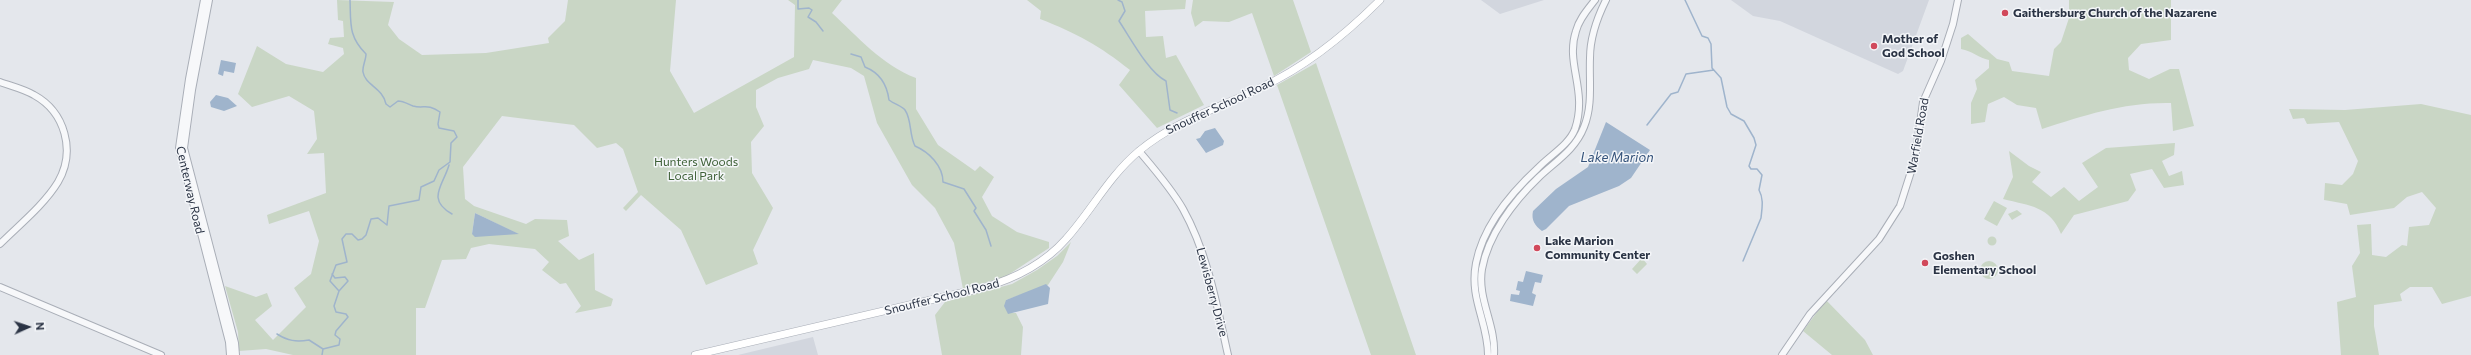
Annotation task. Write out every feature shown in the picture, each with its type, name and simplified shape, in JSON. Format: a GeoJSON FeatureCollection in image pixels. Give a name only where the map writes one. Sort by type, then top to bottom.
{"type":"FeatureCollection","features":[{"type":"Feature","properties":{"kind":"main road","name":"Snouffer School Road"},"geometry":{"type":"LineString","coordinates":[[695,355],[982,288],[1017,276],[1058,248],[1112,177],[1139,151],[1183,121],[1259,89],[1298,67],[1345,34],[1380,0]]}},
{"type":"Feature","properties":{"kind":"street","name":"Centerway Road"},"geometry":{"type":"LineString","coordinates":[[204,0],[189,79],[179,148],[229,342],[230,355]]}},
{"type":"Feature","properties":{"kind":"street","name":"Centerway Road"},"geometry":{"type":"LineString","coordinates":[[209,0],[192,90],[184,148],[235,343],[236,355]]}},
{"type":"Feature","properties":{"kind":"street"},"geometry":{"type":"LineString","coordinates":[[1488,355],[1486,335],[1475,294],[1476,264],[1480,250],[1493,222],[1524,181],[1562,146],[1574,130],[1580,99],[1572,46],[1578,24],[1595,0]]}},
{"type":"Feature","properties":{"kind":"street"},"geometry":{"type":"LineString","coordinates":[[1494,355],[1493,336],[1482,299],[1481,271],[1485,255],[1496,232],[1515,204],[1539,177],[1567,154],[1580,137],[1588,117],[1592,40],[1606,0]]}},
{"type":"Feature","properties":{"kind":"street","name":"Warfield Road"},"geometry":{"type":"LineString","coordinates":[[1782,355],[1810,314],[1879,239],[1900,206],[1915,159],[1923,102],[1941,61],[1953,24],[1958,0]]}},
{"type":"Feature","properties":{"kind":"street"},"geometry":{"type":"LineString","coordinates":[[0,82],[32,93],[50,107],[63,129],[67,152],[63,170],[56,184],[0,244]]}},
{"type":"Feature","properties":{"kind":"street","name":"Lewisberry Drive"},"geometry":{"type":"LineString","coordinates":[[1139,151],[1169,187],[1194,229],[1204,255],[1228,355]]}},
{"type":"Feature","properties":{"kind":"street"},"geometry":{"type":"LineString","coordinates":[[0,287],[161,355]]}},
{"type":"Feature","properties":{"kind":"shaded area"},"geometry":{"type":"Polygon","coordinates":[[[1481,0],[1544,0],[1500,14],[1481,0]]]}},
{"type":"Feature","properties":{"kind":"shaded area","name":"Mother of God School"},"geometry":{"type":"Polygon","coordinates":[[[1731,0],[1929,0],[1903,71],[1898,74],[1780,21],[1753,16],[1731,0]]]}},
{"type":"Feature","properties":{"kind":"shaded area"},"geometry":{"type":"Polygon","coordinates":[[[813,337],[818,355],[738,355],[813,337]]]}},
{"type":"Feature","properties":{"kind":"green space","name":"Hunters Woods Local Park"},"geometry":{"type":"Polygon","coordinates":[[[337,0],[394,2],[388,25],[399,39],[422,55],[486,53],[549,43],[548,38],[565,21],[568,0],[676,0],[670,71],[694,113],[794,57],[795,5],[788,0],[842,0],[832,13],[881,58],[892,66],[916,78],[916,109],[938,145],[975,171],[980,166],[994,177],[982,197],[992,216],[1017,232],[1049,242],[1049,248],[1005,277],[963,289],[954,243],[935,208],[912,185],[877,123],[864,76],[851,68],[813,60],[809,69],[778,78],[756,90],[756,107],[764,126],[751,142],[752,173],[773,208],[753,250],[758,264],[706,285],[681,230],[641,195],[626,211],[623,208],[638,192],[623,149],[616,143],[597,148],[574,125],[502,116],[463,167],[465,199],[474,206],[526,224],[535,219],[567,220],[569,236],[558,241],[579,260],[594,253],[595,290],[613,299],[611,306],[575,313],[581,306],[566,283],[560,284],[542,270],[549,262],[535,249],[489,244],[471,248],[466,259],[442,260],[425,308],[416,308],[416,355],[293,355],[266,349],[239,351],[238,332],[225,286],[256,297],[267,293],[272,306],[255,320],[273,340],[306,307],[294,288],[311,274],[319,241],[309,211],[269,224],[267,215],[326,193],[324,153],[307,154],[317,139],[314,111],[289,96],[252,107],[238,94],[257,46],[286,64],[323,72],[344,54],[343,48],[328,44],[330,38],[344,37],[343,21],[338,20],[337,0]],[[475,213],[472,234],[518,234],[475,213]]]}},
{"type":"Feature","properties":{"kind":"green space"},"geometry":{"type":"Polygon","coordinates":[[[1027,0],[1186,0],[1185,9],[1145,11],[1146,37],[1163,36],[1166,58],[1176,55],[1204,105],[1157,128],[1119,85],[1130,70],[1087,41],[1040,19],[1041,11],[1027,0]]]}},
{"type":"Feature","properties":{"kind":"green space"},"geometry":{"type":"Polygon","coordinates":[[[1193,0],[1293,0],[1311,52],[1274,76],[1252,13],[1229,22],[1203,21],[1195,27],[1191,13],[1193,0]]]}},
{"type":"Feature","properties":{"kind":"green space"},"geometry":{"type":"Polygon","coordinates":[[[2069,0],[2171,0],[2171,40],[2141,44],[2128,58],[2129,70],[2149,79],[2170,69],[2179,69],[2194,126],[2173,131],[2171,103],[2154,103],[2105,110],[2042,129],[2036,108],[2017,105],[2004,97],[1988,104],[1985,122],[1971,124],[1971,103],[1977,89],[1975,80],[1989,68],[1989,60],[1961,49],[1961,38],[1968,34],[1997,59],[2009,62],[2012,71],[2049,76],[2054,49],[2061,42],[2069,18],[2069,0]]]}},
{"type":"Feature","properties":{"kind":"green space"},"geometry":{"type":"Polygon","coordinates":[[[1316,63],[1416,355],[1371,355],[1277,85],[1316,63]]]}},
{"type":"Feature","properties":{"kind":"green space"},"geometry":{"type":"Polygon","coordinates":[[[2421,104],[2471,115],[2471,296],[2442,304],[2432,287],[2410,287],[2400,294],[2402,301],[2374,305],[2374,326],[2379,355],[2341,355],[2337,302],[2356,297],[2352,266],[2360,253],[2357,225],[2371,224],[2372,255],[2386,257],[2402,245],[2407,246],[2409,227],[2429,225],[2436,208],[2422,192],[2407,197],[2394,208],[2350,215],[2347,204],[2324,200],[2325,183],[2342,185],[2353,174],[2358,161],[2339,122],[2307,124],[2304,118],[2293,119],[2289,109],[2345,110],[2421,104]]]}},
{"type":"Feature","properties":{"kind":"green space"},"geometry":{"type":"Polygon","coordinates":[[[2175,143],[2174,155],[2162,161],[2169,176],[2182,171],[2184,185],[2164,188],[2152,169],[2130,174],[2136,190],[2128,201],[2074,215],[2061,234],[2051,218],[2045,212],[2030,206],[2003,199],[2013,177],[2009,151],[2029,166],[2041,172],[2032,182],[2051,197],[2064,187],[2079,201],[2098,187],[2082,163],[2106,148],[2175,143]]]}},
{"type":"Feature","properties":{"kind":"green space"},"geometry":{"type":"Polygon","coordinates":[[[1994,201],[2007,208],[1997,226],[1984,219],[1994,201]]]}},
{"type":"Feature","properties":{"kind":"green space"},"geometry":{"type":"Polygon","coordinates":[[[2017,210],[2022,214],[2012,220],[2008,214],[2017,210]]]}},
{"type":"Feature","properties":{"kind":"green space"},"geometry":{"type":"Polygon","coordinates":[[[1992,236],[1997,241],[1992,246],[1987,241],[1992,236]]]}},
{"type":"Feature","properties":{"kind":"green space"},"geometry":{"type":"Polygon","coordinates":[[[1071,242],[1063,262],[1048,285],[1006,300],[1008,313],[1016,313],[1023,327],[1021,355],[942,355],[935,315],[945,302],[1012,284],[1037,270],[1057,256],[1071,242]]]}},
{"type":"Feature","properties":{"kind":"green space"},"geometry":{"type":"Polygon","coordinates":[[[1642,258],[1647,264],[1637,274],[1632,269],[1642,258]]]}},
{"type":"Feature","properties":{"kind":"green space"},"geometry":{"type":"Polygon","coordinates":[[[1989,261],[1995,264],[1998,270],[1995,276],[1989,279],[1983,276],[1980,270],[1983,264],[1989,261]]]}},
{"type":"Feature","properties":{"kind":"green space"},"geometry":{"type":"Polygon","coordinates":[[[1826,300],[1865,340],[1873,355],[1832,355],[1803,331],[1826,300]]]}},
{"type":"Feature","properties":{"kind":"water"},"geometry":{"type":"Polygon","coordinates":[[[221,60],[236,63],[234,73],[224,71],[223,76],[218,74],[221,60]]]}},
{"type":"Feature","properties":{"kind":"water"},"geometry":{"type":"Polygon","coordinates":[[[216,95],[228,98],[237,106],[224,111],[211,107],[210,102],[216,95]]]}},
{"type":"Feature","properties":{"kind":"water","name":"Lake Marion"},"geometry":{"type":"Polygon","coordinates":[[[1606,122],[1650,150],[1631,178],[1619,186],[1569,206],[1546,229],[1542,231],[1534,222],[1533,211],[1556,189],[1588,167],[1606,122]]]}},
{"type":"Feature","properties":{"kind":"water"},"geometry":{"type":"Polygon","coordinates":[[[1215,128],[1224,141],[1223,145],[1206,153],[1196,139],[1200,138],[1205,131],[1215,128]]]}},
{"type":"Feature","properties":{"kind":"water"},"geometry":{"type":"Polygon","coordinates":[[[475,213],[519,234],[475,237],[472,234],[475,213]]]}},
{"type":"Feature","properties":{"kind":"water"},"geometry":{"type":"Polygon","coordinates":[[[1526,271],[1543,275],[1541,283],[1535,282],[1532,293],[1536,295],[1533,306],[1510,301],[1511,294],[1519,295],[1520,291],[1516,290],[1518,281],[1523,282],[1526,271]]]}},
{"type":"Feature","properties":{"kind":"water"},"geometry":{"type":"Polygon","coordinates":[[[1046,284],[1050,288],[1048,304],[1008,314],[1004,306],[1006,300],[1046,284]]]}},
{"type":"Feature","properties":{"kind":"waterway"},"geometry":{"type":"LineString","coordinates":[[322,355],[323,349],[339,345],[340,339],[335,335],[336,331],[348,317],[346,314],[336,312],[334,306],[339,291],[330,281],[336,265],[347,262],[342,239],[346,234],[352,234],[358,240],[362,239],[366,235],[371,219],[378,218],[387,225],[389,206],[419,200],[421,187],[434,181],[439,170],[450,162],[451,143],[457,137],[454,131],[439,128],[438,124],[440,112],[436,109],[429,107],[417,107],[400,101],[390,107],[386,104],[378,90],[367,80],[363,72],[366,54],[353,35],[350,0]]}},
{"type":"Feature","properties":{"kind":"waterway"},"geometry":{"type":"LineString","coordinates":[[798,0],[798,9],[809,8],[812,10],[808,17],[816,22],[823,31]]}},
{"type":"Feature","properties":{"kind":"waterway"},"geometry":{"type":"LineString","coordinates":[[1118,0],[1122,2],[1125,11],[1119,21],[1153,71],[1166,81],[1170,110],[1177,113]]}},
{"type":"Feature","properties":{"kind":"waterway"},"geometry":{"type":"LineString","coordinates":[[1685,0],[1702,36],[1708,38],[1711,44],[1712,68],[1721,78],[1727,107],[1731,114],[1744,121],[1754,138],[1756,145],[1749,166],[1751,169],[1757,169],[1762,175],[1759,190],[1762,200],[1761,218],[1743,261]]}},
{"type":"Feature","properties":{"kind":"waterway"},"geometry":{"type":"LineString","coordinates":[[851,54],[861,57],[865,67],[875,72],[882,80],[887,89],[889,100],[905,110],[909,118],[915,146],[930,156],[938,165],[941,170],[943,182],[964,189],[976,208],[974,211],[986,230],[991,246]]}},
{"type":"Feature","properties":{"kind":"waterway"},"geometry":{"type":"LineString","coordinates":[[1647,125],[1671,94],[1678,92],[1686,74],[1714,70]]}},
{"type":"Feature","properties":{"kind":"waterway"},"geometry":{"type":"LineString","coordinates":[[449,165],[440,186],[438,197],[444,208],[452,214]]}},
{"type":"Feature","properties":{"kind":"waterway"},"geometry":{"type":"LineString","coordinates":[[332,274],[335,278],[345,277],[348,281],[339,291]]}},
{"type":"Feature","properties":{"kind":"waterway"},"geometry":{"type":"LineString","coordinates":[[277,334],[292,340],[309,340],[323,349]]}},
{"type":"Feature","properties":{"kind":"place","name":"Gaithersburg Church of the Nazarene"},"geometry":{"type":"Point","coordinates":[2005,13]}},
{"type":"Feature","properties":{"kind":"place","name":"Mother of God School"},"geometry":{"type":"Point","coordinates":[1874,46]}},
{"type":"Feature","properties":{"kind":"place","name":"Lake Marion Community Center"},"geometry":{"type":"Point","coordinates":[1537,248]}},
{"type":"Feature","properties":{"kind":"place","name":"Goshen Elementary School"},"geometry":{"type":"Point","coordinates":[1925,263]}}]}
